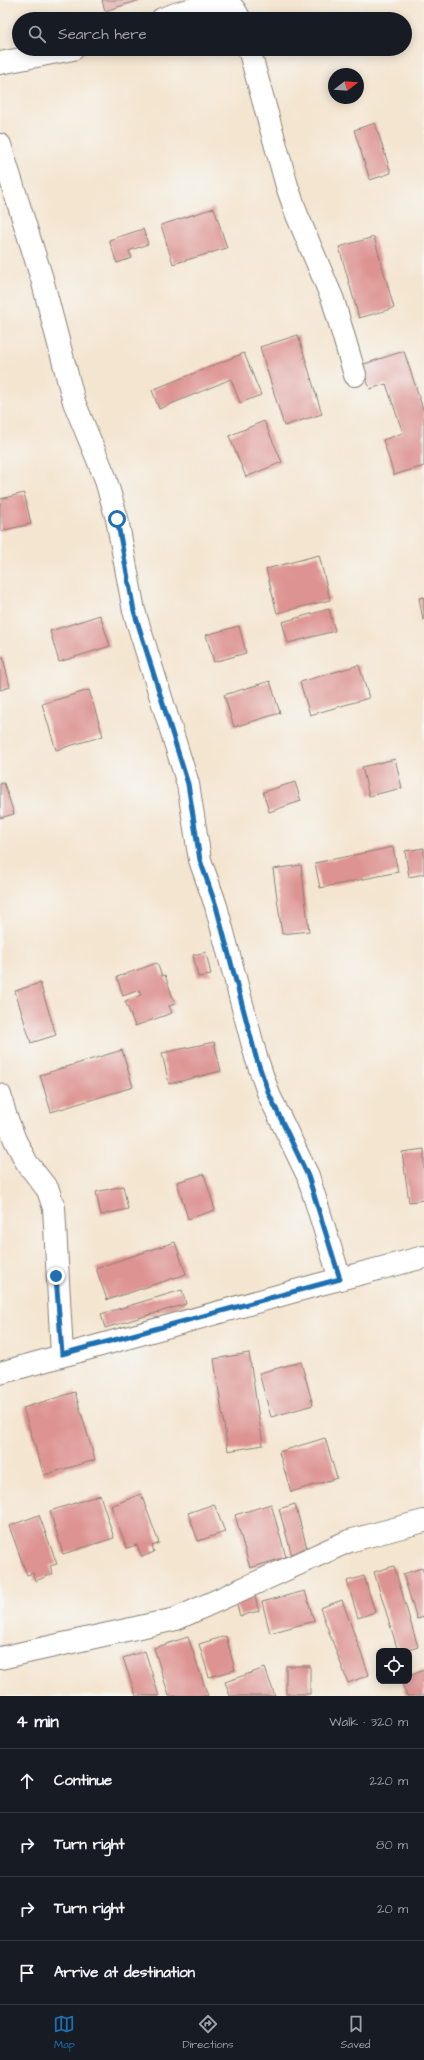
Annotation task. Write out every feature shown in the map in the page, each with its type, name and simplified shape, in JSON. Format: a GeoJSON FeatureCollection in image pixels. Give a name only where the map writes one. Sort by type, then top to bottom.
{"type":"FeatureCollection","features":[{"type":"Feature","properties":{"kind":"street"},"geometry":{"type":"LineString","coordinates":[[177,12],[207,4],[223,3],[233,8],[236,12]]}},
{"type":"Feature","properties":{"kind":"street"},"geometry":{"type":"LineString","coordinates":[[0,63],[36,56]]}},
{"type":"Feature","properties":{"kind":"street"},"geometry":{"type":"LineString","coordinates":[[251,56],[287,186],[297,215],[333,300],[355,375]]}},
{"type":"Feature","properties":{"kind":"street"},"geometry":{"type":"LineString","coordinates":[[0,145],[42,279],[74,402],[105,477],[117,519],[134,611],[188,784],[200,860],[216,906],[256,1057],[269,1094],[308,1176],[340,1279]]}},
{"type":"Feature","properties":{"kind":"street"},"geometry":{"type":"LineString","coordinates":[[0,1095],[4,1114],[15,1140],[27,1163],[48,1190],[54,1208],[62,1354]]}},
{"type":"Feature","properties":{"kind":"street"},"geometry":{"type":"LineString","coordinates":[[0,1373],[62,1354],[424,1257]]}},
{"type":"Feature","properties":{"kind":"street"},"geometry":{"type":"LineString","coordinates":[[0,1658],[176,1619],[349,1541],[424,1521]]}},
{"type":"Feature","properties":{"kind":"building"},"geometry":{"type":"Polygon","coordinates":[[[102,0],[140,0],[105,11],[102,0]]]}},
{"type":"Feature","properties":{"kind":"building"},"geometry":{"type":"Polygon","coordinates":[[[375,123],[391,173],[370,180],[354,130],[375,123]]]}},
{"type":"Feature","properties":{"kind":"building"},"geometry":{"type":"Polygon","coordinates":[[[214,208],[227,248],[173,264],[161,225],[214,208]]]}},
{"type":"Feature","properties":{"kind":"building"},"geometry":{"type":"Polygon","coordinates":[[[143,229],[148,244],[129,251],[132,258],[117,263],[109,240],[143,229]]]}},
{"type":"Feature","properties":{"kind":"building"},"geometry":{"type":"Polygon","coordinates":[[[374,237],[394,308],[359,318],[339,247],[374,237]]]}},
{"type":"Feature","properties":{"kind":"building"},"geometry":{"type":"Polygon","coordinates":[[[298,335],[322,414],[284,426],[260,347],[298,335]]]}},
{"type":"Feature","properties":{"kind":"building"},"geometry":{"type":"Polygon","coordinates":[[[404,351],[424,412],[424,466],[394,475],[383,440],[403,433],[386,384],[370,389],[361,365],[404,351]]]}},
{"type":"Feature","properties":{"kind":"building"},"geometry":{"type":"Polygon","coordinates":[[[244,353],[261,395],[240,403],[231,379],[159,409],[152,390],[244,353]]]}},
{"type":"Feature","properties":{"kind":"building"},"geometry":{"type":"Polygon","coordinates":[[[264,421],[282,462],[246,477],[229,436],[264,421]]]}},
{"type":"Feature","properties":{"kind":"building"},"geometry":{"type":"Polygon","coordinates":[[[24,493],[31,524],[0,531],[0,499],[24,493]]]}},
{"type":"Feature","properties":{"kind":"building"},"geometry":{"type":"Polygon","coordinates":[[[319,555],[330,600],[277,613],[266,569],[319,555]]]}},
{"type":"Feature","properties":{"kind":"building"},"geometry":{"type":"Polygon","coordinates":[[[424,597],[424,620],[423,620],[419,598],[424,597]]]}},
{"type":"Feature","properties":{"kind":"building"},"geometry":{"type":"Polygon","coordinates":[[[329,609],[335,631],[288,643],[282,622],[329,609]]]}},
{"type":"Feature","properties":{"kind":"building"},"geometry":{"type":"Polygon","coordinates":[[[100,615],[110,646],[59,662],[50,631],[100,615]]]}},
{"type":"Feature","properties":{"kind":"building"},"geometry":{"type":"Polygon","coordinates":[[[239,626],[246,653],[214,662],[206,635],[239,626]]]}},
{"type":"Feature","properties":{"kind":"building"},"geometry":{"type":"Polygon","coordinates":[[[0,657],[3,657],[10,687],[0,690],[0,657]]]}},
{"type":"Feature","properties":{"kind":"building"},"geometry":{"type":"Polygon","coordinates":[[[359,665],[369,698],[310,715],[300,682],[359,665]]]}},
{"type":"Feature","properties":{"kind":"building"},"geometry":{"type":"Polygon","coordinates":[[[270,681],[280,713],[234,727],[224,695],[270,681]]]}},
{"type":"Feature","properties":{"kind":"building"},"geometry":{"type":"Polygon","coordinates":[[[89,690],[103,736],[56,750],[42,704],[89,690]]]}},
{"type":"Feature","properties":{"kind":"building"},"geometry":{"type":"Polygon","coordinates":[[[395,759],[402,788],[369,796],[362,767],[395,759]]]}},
{"type":"Feature","properties":{"kind":"building"},"geometry":{"type":"Polygon","coordinates":[[[295,782],[301,801],[269,812],[263,792],[295,782]]]}},
{"type":"Feature","properties":{"kind":"building"},"geometry":{"type":"Polygon","coordinates":[[[4,783],[14,814],[0,818],[0,784],[4,783]]]}},
{"type":"Feature","properties":{"kind":"building"},"geometry":{"type":"Polygon","coordinates":[[[393,847],[398,872],[320,888],[315,863],[393,847]]]}},
{"type":"Feature","properties":{"kind":"building"},"geometry":{"type":"Polygon","coordinates":[[[424,848],[424,874],[409,877],[405,851],[424,848]]]}},
{"type":"Feature","properties":{"kind":"building"},"geometry":{"type":"Polygon","coordinates":[[[301,865],[309,931],[282,934],[273,869],[301,865]]]}},
{"type":"Feature","properties":{"kind":"building"},"geometry":{"type":"Polygon","coordinates":[[[206,952],[211,975],[198,977],[193,955],[206,952]]]}},
{"type":"Feature","properties":{"kind":"building"},"geometry":{"type":"Polygon","coordinates":[[[157,963],[162,976],[165,975],[175,1004],[169,1006],[172,1013],[135,1026],[125,1001],[141,995],[139,990],[123,996],[117,977],[157,963]]]}},
{"type":"Feature","properties":{"kind":"building"},"geometry":{"type":"Polygon","coordinates":[[[40,983],[56,1035],[31,1043],[15,991],[40,983]]]}},
{"type":"Feature","properties":{"kind":"building"},"geometry":{"type":"Polygon","coordinates":[[[214,1042],[221,1071],[169,1084],[162,1053],[214,1042]]]}},
{"type":"Feature","properties":{"kind":"building"},"geometry":{"type":"Polygon","coordinates":[[[122,1050],[133,1087],[51,1112],[40,1075],[122,1050]]]}},
{"type":"Feature","properties":{"kind":"building"},"geometry":{"type":"Polygon","coordinates":[[[424,1149],[424,1200],[409,1202],[402,1152],[424,1149]]]}},
{"type":"Feature","properties":{"kind":"building"},"geometry":{"type":"Polygon","coordinates":[[[204,1174],[215,1210],[188,1219],[177,1182],[204,1174]]]}},
{"type":"Feature","properties":{"kind":"building"},"geometry":{"type":"Polygon","coordinates":[[[123,1186],[128,1209],[101,1215],[96,1192],[123,1186]]]}},
{"type":"Feature","properties":{"kind":"building"},"geometry":{"type":"Polygon","coordinates":[[[175,1242],[186,1274],[107,1300],[96,1268],[175,1242]]]}},
{"type":"Feature","properties":{"kind":"building"},"geometry":{"type":"Polygon","coordinates":[[[182,1290],[186,1304],[105,1328],[101,1314],[182,1290]]]}},
{"type":"Feature","properties":{"kind":"building"},"geometry":{"type":"Polygon","coordinates":[[[249,1353],[263,1445],[228,1451],[214,1359],[249,1353]]]}},
{"type":"Feature","properties":{"kind":"building"},"geometry":{"type":"Polygon","coordinates":[[[301,1362],[313,1405],[271,1417],[259,1373],[301,1362]]]}},
{"type":"Feature","properties":{"kind":"building"},"geometry":{"type":"Polygon","coordinates":[[[75,1392],[95,1460],[44,1475],[23,1408],[75,1392]]]}},
{"type":"Feature","properties":{"kind":"building"},"geometry":{"type":"Polygon","coordinates":[[[325,1438],[337,1478],[291,1492],[279,1452],[325,1438]]]}},
{"type":"Feature","properties":{"kind":"building"},"geometry":{"type":"Polygon","coordinates":[[[141,1494],[159,1543],[152,1546],[154,1552],[142,1557],[137,1545],[127,1548],[111,1506],[141,1494]]]}},
{"type":"Feature","properties":{"kind":"building"},"geometry":{"type":"Polygon","coordinates":[[[100,1495],[114,1538],[63,1554],[50,1511],[100,1495]]]}},
{"type":"Feature","properties":{"kind":"building"},"geometry":{"type":"Polygon","coordinates":[[[214,1504],[225,1532],[198,1541],[188,1513],[214,1504]]]}},
{"type":"Feature","properties":{"kind":"building"},"geometry":{"type":"Polygon","coordinates":[[[271,1504],[286,1557],[250,1568],[235,1515],[271,1504]]]}},
{"type":"Feature","properties":{"kind":"building"},"geometry":{"type":"Polygon","coordinates":[[[295,1504],[309,1555],[293,1559],[279,1509],[295,1504]]]}},
{"type":"Feature","properties":{"kind":"building"},"geometry":{"type":"Polygon","coordinates":[[[39,1515],[57,1564],[50,1566],[53,1574],[35,1581],[33,1573],[27,1575],[9,1526],[39,1515]]]}},
{"type":"Feature","properties":{"kind":"building"},"geometry":{"type":"Polygon","coordinates":[[[394,1566],[418,1647],[412,1649],[397,1648],[374,1572],[394,1566]]]}},
{"type":"Feature","properties":{"kind":"building"},"geometry":{"type":"Polygon","coordinates":[[[422,1568],[424,1574],[424,1617],[417,1619],[403,1574],[422,1568]]]}},
{"type":"Feature","properties":{"kind":"building"},"geometry":{"type":"Polygon","coordinates":[[[364,1576],[375,1612],[358,1618],[347,1581],[364,1576]]]}},
{"type":"Feature","properties":{"kind":"building"},"geometry":{"type":"Polygon","coordinates":[[[305,1591],[314,1621],[270,1633],[262,1602],[305,1591]]]}},
{"type":"Feature","properties":{"kind":"building"},"geometry":{"type":"Polygon","coordinates":[[[254,1593],[259,1611],[240,1616],[235,1598],[254,1593]]]}},
{"type":"Feature","properties":{"kind":"building"},"geometry":{"type":"Polygon","coordinates":[[[342,1600],[369,1675],[348,1683],[320,1608],[342,1600]]]}},
{"type":"Feature","properties":{"kind":"building"},"geometry":{"type":"Polygon","coordinates":[[[226,1636],[235,1670],[209,1677],[199,1644],[226,1636]]]}},
{"type":"Feature","properties":{"kind":"building"},"geometry":{"type":"Polygon","coordinates":[[[188,1637],[208,1696],[169,1696],[154,1648],[188,1637]]]}},
{"type":"Feature","properties":{"kind":"building"},"geometry":{"type":"Polygon","coordinates":[[[145,1651],[159,1696],[136,1696],[123,1658],[145,1651]]]}},
{"type":"Feature","properties":{"kind":"building"},"geometry":{"type":"Polygon","coordinates":[[[286,1666],[310,1666],[310,1694],[286,1694],[286,1666]]]}},
{"type":"Feature","properties":{"kind":"building"},"geometry":{"type":"Polygon","coordinates":[[[265,1668],[275,1696],[230,1696],[225,1682],[265,1668]]]}},
{"type":"Feature","properties":{"kind":"building"},"geometry":{"type":"Polygon","coordinates":[[[424,1670],[424,1696],[407,1696],[402,1684],[412,1684],[412,1675],[424,1670]]]}},
{"type":"Feature","properties":{"kind":"route"},"geometry":{"type":"LineString","coordinates":[[56,1276],[62,1354],[340,1279],[308,1176],[269,1094],[256,1057],[216,906],[200,860],[188,784],[134,611],[117,519]]}}]}
